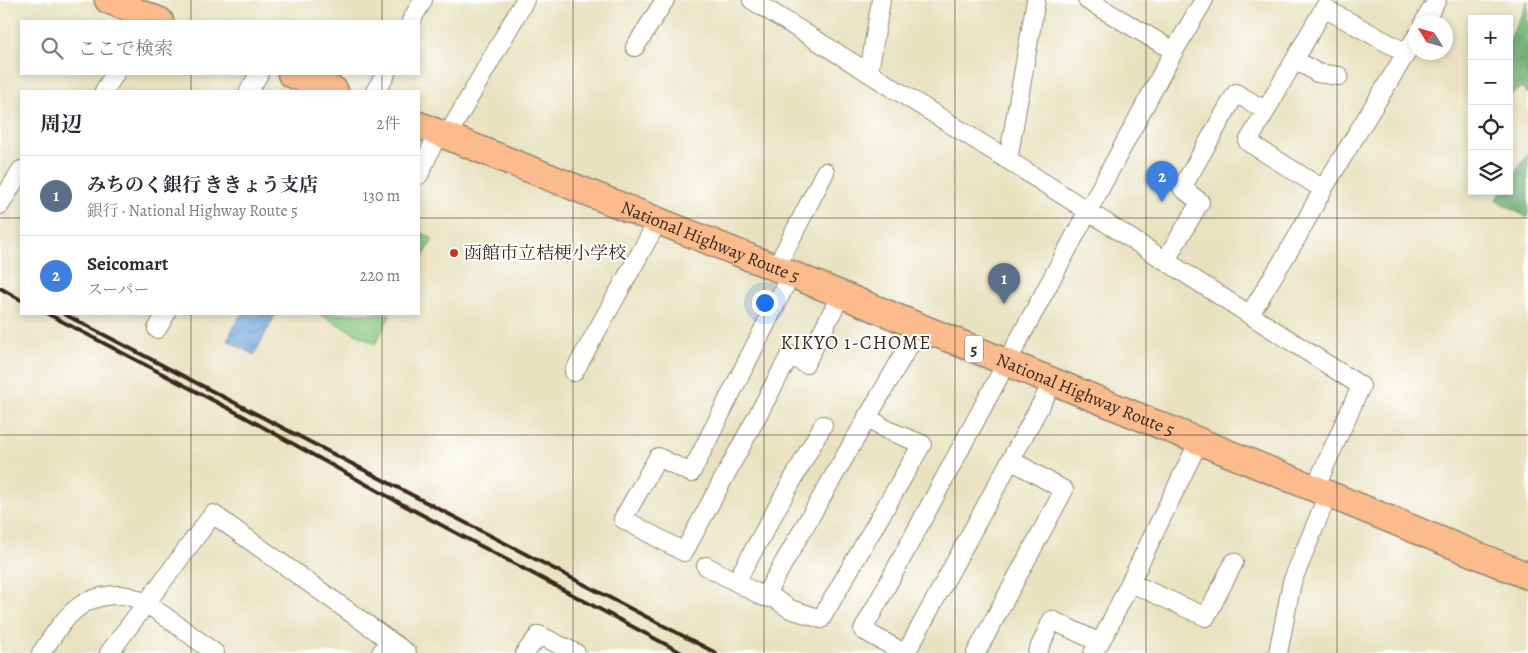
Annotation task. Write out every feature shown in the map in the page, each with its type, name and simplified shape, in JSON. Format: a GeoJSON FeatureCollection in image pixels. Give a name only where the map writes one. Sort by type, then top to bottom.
{"type":"FeatureCollection","features":[{"type":"Feature","properties":{"kind":"highway"},"geometry":{"type":"LineString","coordinates":[[108,0],[152,20]]}},
{"type":"Feature","properties":{"kind":"highway"},"geometry":{"type":"LineString","coordinates":[[298,81],[331,90]]}},
{"type":"Feature","properties":{"kind":"highway","name":"National Highway Route 5"},"geometry":{"type":"LineString","coordinates":[[435,132],[784,271],[1528,576]]}},
{"type":"Feature","properties":{"kind":"street"},"geometry":{"type":"LineString","coordinates":[[412,20],[423,0]]}},
{"type":"Feature","properties":{"kind":"street"},"geometry":{"type":"LineString","coordinates":[[420,172],[435,132],[453,126],[525,0]]}},
{"type":"Feature","properties":{"kind":"street"},"geometry":{"type":"LineString","coordinates":[[635,47],[665,0]]}},
{"type":"Feature","properties":{"kind":"street"},"geometry":{"type":"LineString","coordinates":[[752,0],[1166,260],[1361,386],[1322,491],[1324,504],[1292,582],[1278,653]]}},
{"type":"Feature","properties":{"kind":"street"},"geometry":{"type":"LineString","coordinates":[[869,73],[880,0]]}},
{"type":"Feature","properties":{"kind":"street"},"geometry":{"type":"LineString","coordinates":[[1008,160],[1036,0]]}},
{"type":"Feature","properties":{"kind":"street"},"geometry":{"type":"LineString","coordinates":[[1087,0],[1174,52]]}},
{"type":"Feature","properties":{"kind":"street"},"geometry":{"type":"LineString","coordinates":[[1053,382],[905,653],[863,630],[1174,52],[1204,0]]}},
{"type":"Feature","properties":{"kind":"street"},"geometry":{"type":"LineString","coordinates":[[1428,15],[1437,0]]}},
{"type":"Feature","properties":{"kind":"street"},"geometry":{"type":"LineString","coordinates":[[1323,189],[1248,142],[1324,8],[1406,53]]}},
{"type":"Feature","properties":{"kind":"street"},"geometry":{"type":"LineString","coordinates":[[1250,314],[1296,239],[1323,189],[1408,50]]}},
{"type":"Feature","properties":{"kind":"street"},"geometry":{"type":"LineString","coordinates":[[1295,59],[1317,73],[1339,76]]}},
{"type":"Feature","properties":{"kind":"street"},"geometry":{"type":"LineString","coordinates":[[105,90],[114,75]]}},
{"type":"Feature","properties":{"kind":"street"},"geometry":{"type":"LineString","coordinates":[[250,90],[258,75]]}},
{"type":"Feature","properties":{"kind":"street"},"geometry":{"type":"LineString","coordinates":[[376,90],[385,75]]}},
{"type":"Feature","properties":{"kind":"street"},"geometry":{"type":"LineString","coordinates":[[1166,260],[1200,202],[1182,188],[1236,92],[1266,111]]}},
{"type":"Feature","properties":{"kind":"street"},"geometry":{"type":"LineString","coordinates":[[0,205],[20,172]]}},
{"type":"Feature","properties":{"kind":"street"},"geometry":{"type":"LineString","coordinates":[[825,172],[784,271],[691,472],[658,457],[623,520],[684,552],[790,355],[805,364],[841,295]]}},
{"type":"Feature","properties":{"kind":"street"},"geometry":{"type":"LineString","coordinates":[[574,372],[658,221]]}},
{"type":"Feature","properties":{"kind":"street"},"geometry":{"type":"LineString","coordinates":[[157,329],[165,315]]}},
{"type":"Feature","properties":{"kind":"street"},"geometry":{"type":"LineString","coordinates":[[764,596],[908,347],[917,340],[923,329]]}},
{"type":"Feature","properties":{"kind":"street"},"geometry":{"type":"LineString","coordinates":[[706,566],[764,596],[774,599],[790,609],[820,619],[922,444],[887,430],[867,416]]}},
{"type":"Feature","properties":{"kind":"street"},"geometry":{"type":"LineString","coordinates":[[736,582],[823,425]]}},
{"type":"Feature","properties":{"kind":"street"},"geometry":{"type":"LineString","coordinates":[[1037,653],[1052,620],[1097,648],[1131,583],[1199,441]]}},
{"type":"Feature","properties":{"kind":"street"},"geometry":{"type":"LineString","coordinates":[[976,653],[1064,490],[1011,460]]}},
{"type":"Feature","properties":{"kind":"street"},"geometry":{"type":"LineString","coordinates":[[109,653],[213,514],[385,647],[407,653]]}},
{"type":"Feature","properties":{"kind":"street"},"geometry":{"type":"LineString","coordinates":[[1131,583],[1206,617],[1234,562]]}},
{"type":"Feature","properties":{"kind":"street"},"geometry":{"type":"LineString","coordinates":[[41,653],[65,620],[84,603],[106,596],[128,596],[146,604],[214,653]]}},
{"type":"Feature","properties":{"kind":"street"},"geometry":{"type":"LineString","coordinates":[[525,653],[539,634],[576,653]]}},
{"type":"Feature","properties":{"kind":"green space"},"geometry":{"type":"Polygon","coordinates":[[[1528,0],[1528,94],[1522,87],[1513,93],[1513,32],[1528,0]]]}},
{"type":"Feature","properties":{"kind":"green space"},"geometry":{"type":"Polygon","coordinates":[[[1528,154],[1528,218],[1496,200],[1499,195],[1513,195],[1513,175],[1528,154]]]}},
{"type":"Feature","properties":{"kind":"green space"},"geometry":{"type":"Polygon","coordinates":[[[420,232],[433,239],[420,262],[420,232]]]}},
{"type":"Feature","properties":{"kind":"green space"},"geometry":{"type":"Polygon","coordinates":[[[321,315],[390,315],[375,344],[321,315]]]}},
{"type":"Feature","properties":{"kind":"water"},"geometry":{"type":"Polygon","coordinates":[[[240,315],[275,315],[254,355],[227,340],[240,315]]]}},
{"type":"Feature","properties":{"kind":"railway"},"geometry":{"type":"LineString","coordinates":[[0,288],[20,299]]}},
{"type":"Feature","properties":{"kind":"railway"},"geometry":{"type":"LineString","coordinates":[[50,315],[243,416],[398,502],[682,653]]}},
{"type":"Feature","properties":{"kind":"railway"},"geometry":{"type":"LineString","coordinates":[[66,315],[716,653]]}},
{"type":"Feature","properties":{"kind":"place","name":"Seicomart"},"geometry":{"type":"Point","coordinates":[1162,202]}},
{"type":"Feature","properties":{"kind":"place","name":"函館市立桔梗小学校"},"geometry":{"type":"Point","coordinates":[454,253]}},
{"type":"Feature","properties":{"kind":"place","name":"みちのく銀行 ききょう支店"},"geometry":{"type":"Point","coordinates":[1004,304]}},
{"type":"Feature","properties":{"kind":"district","name":"KIKYO 1-CHOME"},"geometry":{"type":"Point","coordinates":[856,342]}}]}
